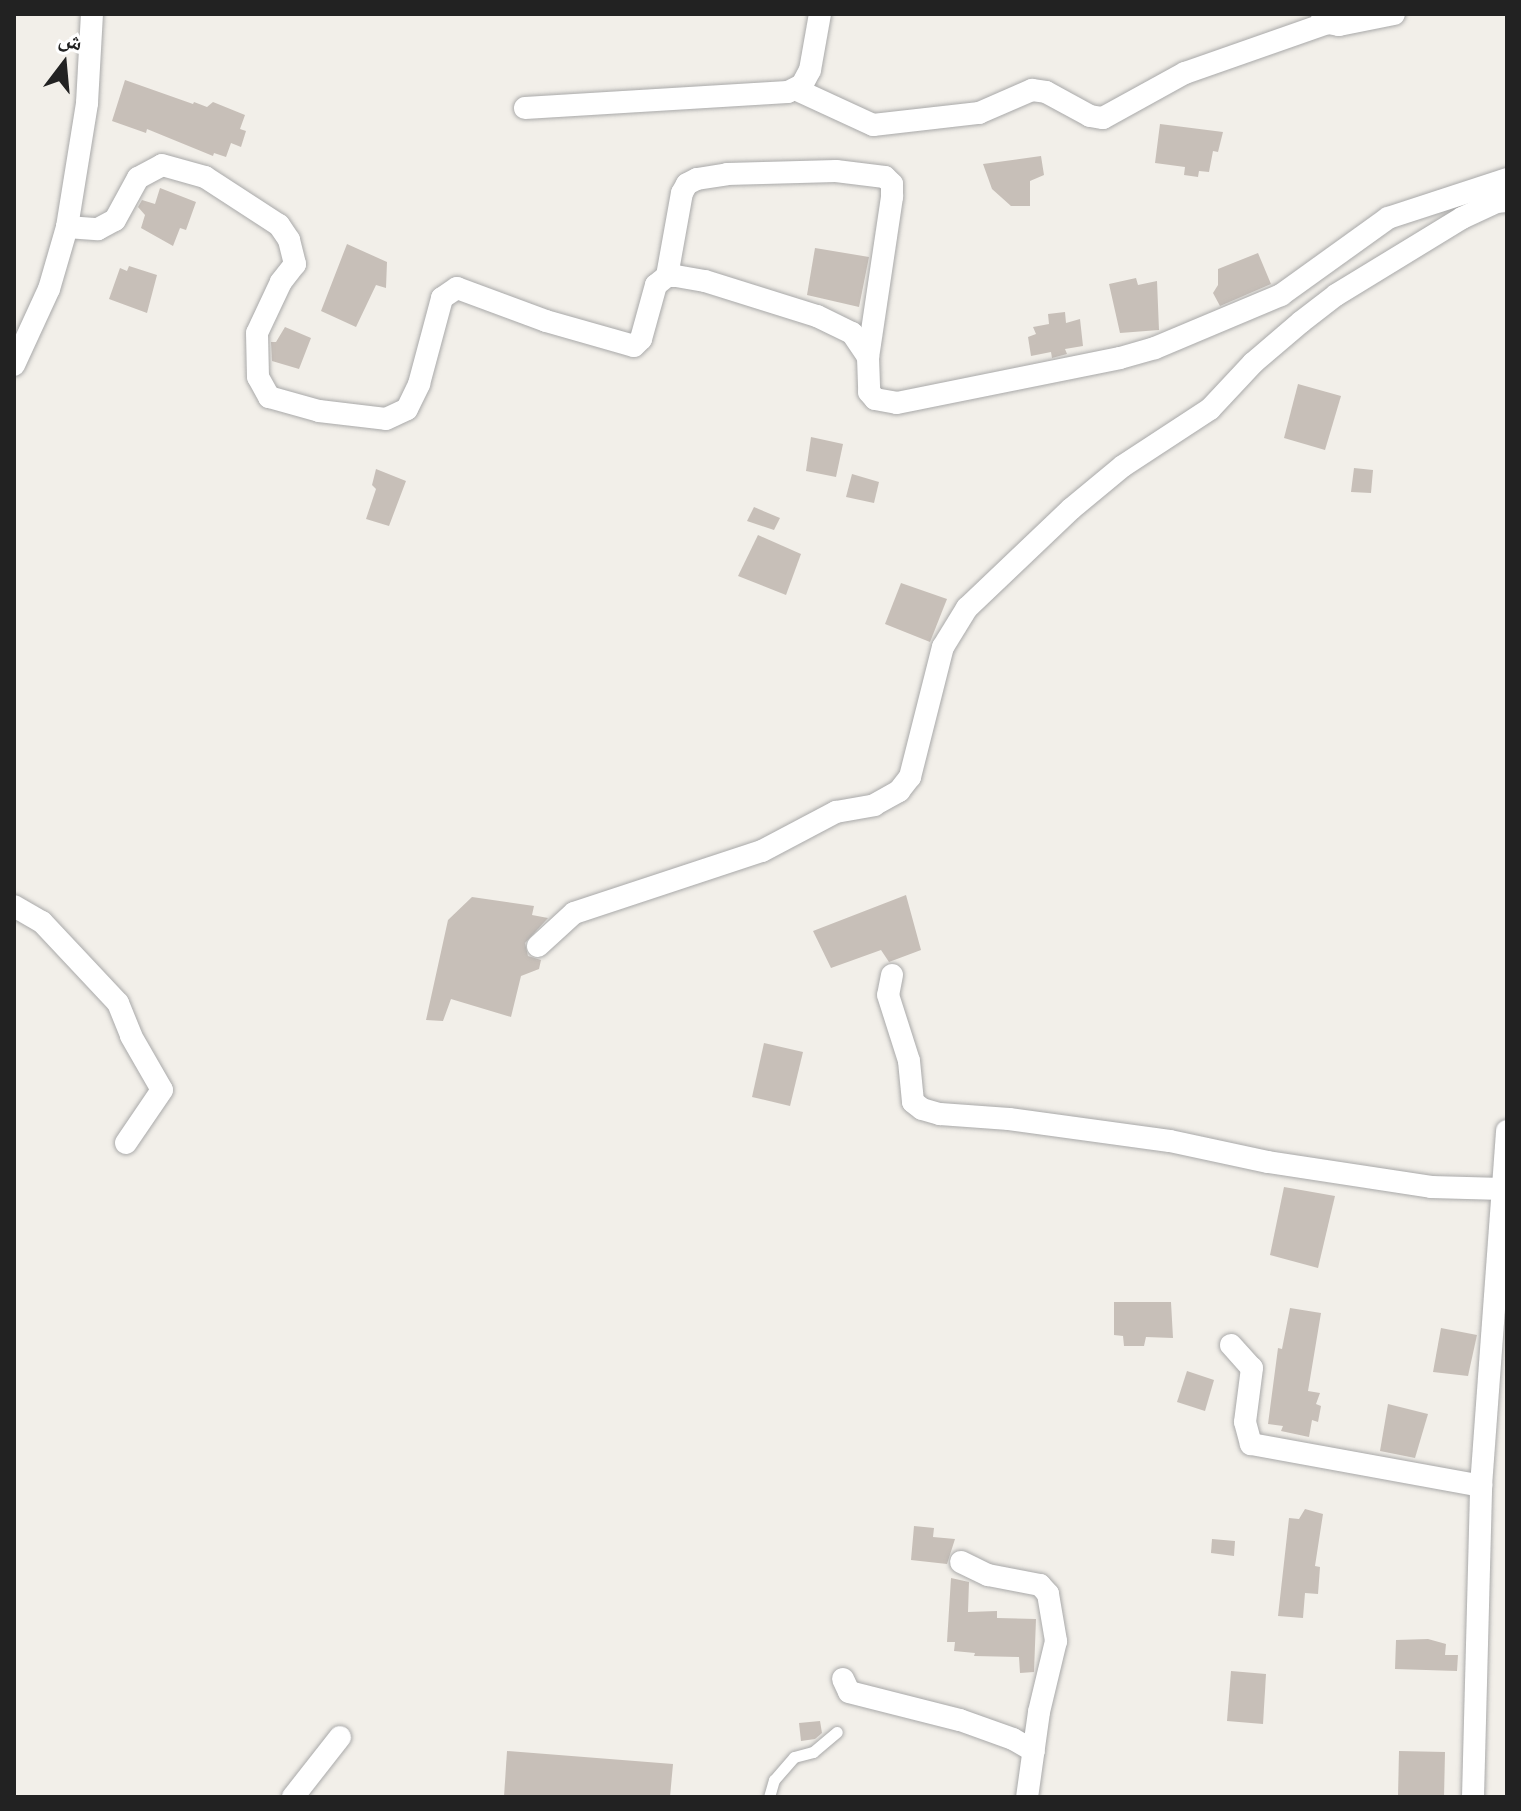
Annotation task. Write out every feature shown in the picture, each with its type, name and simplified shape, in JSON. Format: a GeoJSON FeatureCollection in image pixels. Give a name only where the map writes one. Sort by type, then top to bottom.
{"type":"FeatureCollection","features":[{"type":"Feature","properties":{"kind":"street"},"geometry":{"type":"LineString","coordinates":[[14,365],[49,289],[67,227],[87,103],[92,14]]}},
{"type":"Feature","properties":{"kind":"street"},"geometry":{"type":"LineString","coordinates":[[795,89],[810,70],[820,14]]}},
{"type":"Feature","properties":{"kind":"street"},"geometry":{"type":"LineString","coordinates":[[525,108],[795,89],[873,125],[979,113],[1032,90],[1046,92],[1090,116],[1103,118],[1185,73],[1325,19],[1339,25],[1394,14]]}},
{"type":"Feature","properties":{"kind":"street"},"geometry":{"type":"LineString","coordinates":[[67,227],[98,229],[115,220],[138,178],[162,165],[205,177],[279,225],[289,240],[295,264],[281,282],[257,333],[258,377],[269,397],[319,411],[386,419],[407,409],[414,398],[442,298],[450,291],[466,290],[546,321],[634,346],[641,339],[652,293],[667,276],[682,193],[687,184],[709,177],[755,173],[836,171],[885,177],[892,184],[892,197],[868,357],[869,392],[875,399],[897,403],[1120,358],[1187,336],[1281,295],[1388,218],[1507,179]]}},
{"type":"Feature","properties":{"kind":"street"},"geometry":{"type":"LineString","coordinates":[[538,946],[574,913],[762,851],[836,812],[855,811],[887,800],[910,777],[935,669],[952,629],[967,608],[1071,509],[1123,466],[1210,409],[1253,363],[1301,322],[1462,218],[1496,202],[1507,201]]}},
{"type":"Feature","properties":{"kind":"street"},"geometry":{"type":"LineString","coordinates":[[667,276],[705,281],[828,320],[860,340],[868,357]]}},
{"type":"Feature","properties":{"kind":"street"},"geometry":{"type":"LineString","coordinates":[[14,906],[42,922],[118,1003],[131,1036],[162,1090],[126,1143]]}},
{"type":"Feature","properties":{"kind":"street"},"geometry":{"type":"LineString","coordinates":[[892,975],[888,995],[909,1061],[913,1102],[922,1109],[940,1114],[1009,1119],[1170,1141],[1268,1162],[1431,1187],[1503,1189]]}},
{"type":"Feature","properties":{"kind":"street"},"geometry":{"type":"LineString","coordinates":[[1473,1797],[1481,1486],[1507,1131]]}},
{"type":"Feature","properties":{"kind":"street"},"geometry":{"type":"LineString","coordinates":[[1231,1345],[1252,1368],[1245,1422],[1251,1444],[1481,1486]]}},
{"type":"Feature","properties":{"kind":"street"},"geometry":{"type":"LineString","coordinates":[[961,1562],[988,1575],[1040,1585],[1048,1594],[1056,1641],[1027,1797]]}},
{"type":"Feature","properties":{"kind":"street"},"geometry":{"type":"LineString","coordinates":[[843,1679],[849,1692],[960,1720],[1013,1739],[1034,1751]]}},
{"type":"Feature","properties":{"kind":"street"},"geometry":{"type":"LineString","coordinates":[[293,1797],[340,1737]]}},
{"type":"Feature","properties":{"kind":"lane"},"geometry":{"type":"LineString","coordinates":[[769,1797],[774,1780],[794,1757],[813,1752],[837,1732]]}},
{"type":"Feature","properties":{"kind":"building"},"geometry":{"type":"Polygon","coordinates":[[[125,80],[193,104],[207,107],[213,102],[245,115],[240,129],[246,131],[241,147],[231,143],[226,157],[214,153],[213,156],[147,129],[146,133],[112,121],[125,80]]]}},
{"type":"Feature","properties":{"kind":"building"},"geometry":{"type":"Polygon","coordinates":[[[1160,124],[1223,132],[1218,152],[1213,151],[1209,172],[1199,171],[1198,177],[1184,175],[1185,167],[1155,163],[1160,124]]]}},
{"type":"Feature","properties":{"kind":"building"},"geometry":{"type":"Polygon","coordinates":[[[1041,156],[1044,175],[1030,181],[1030,206],[1011,206],[992,189],[983,164],[1041,156]]]}},
{"type":"Feature","properties":{"kind":"building"},"geometry":{"type":"Polygon","coordinates":[[[160,188],[196,202],[186,230],[180,228],[173,246],[141,228],[145,215],[138,207],[142,200],[155,204],[160,188]]]}},
{"type":"Feature","properties":{"kind":"building"},"geometry":{"type":"Polygon","coordinates":[[[347,244],[387,262],[386,288],[376,285],[356,327],[321,311],[347,244]]]}},
{"type":"Feature","properties":{"kind":"building"},"geometry":{"type":"Polygon","coordinates":[[[815,248],[869,257],[859,307],[807,295],[815,248]]]}},
{"type":"Feature","properties":{"kind":"building"},"geometry":{"type":"Polygon","coordinates":[[[1258,253],[1271,284],[1220,306],[1213,293],[1218,285],[1218,269],[1258,253]]]}},
{"type":"Feature","properties":{"kind":"building"},"geometry":{"type":"Polygon","coordinates":[[[129,266],[157,275],[147,313],[109,299],[120,268],[127,271],[129,266]]]}},
{"type":"Feature","properties":{"kind":"building"},"geometry":{"type":"Polygon","coordinates":[[[1136,278],[1138,285],[1157,281],[1159,330],[1120,333],[1109,284],[1136,278]]]}},
{"type":"Feature","properties":{"kind":"building"},"geometry":{"type":"Polygon","coordinates":[[[1065,312],[1066,323],[1080,319],[1083,346],[1065,349],[1067,354],[1052,358],[1051,352],[1031,356],[1028,337],[1036,334],[1033,327],[1049,324],[1048,314],[1065,312]]]}},
{"type":"Feature","properties":{"kind":"building"},"geometry":{"type":"Polygon","coordinates":[[[285,327],[311,338],[299,369],[272,361],[271,342],[276,342],[285,327]]]}},
{"type":"Feature","properties":{"kind":"building"},"geometry":{"type":"Polygon","coordinates":[[[1298,384],[1341,396],[1325,450],[1284,438],[1298,384]]]}},
{"type":"Feature","properties":{"kind":"building"},"geometry":{"type":"Polygon","coordinates":[[[811,437],[843,444],[836,477],[806,471],[811,437]]]}},
{"type":"Feature","properties":{"kind":"building"},"geometry":{"type":"Polygon","coordinates":[[[1354,468],[1373,470],[1371,493],[1351,492],[1354,468]]]}},
{"type":"Feature","properties":{"kind":"building"},"geometry":{"type":"Polygon","coordinates":[[[376,469],[406,481],[389,526],[366,519],[376,489],[372,485],[376,469]]]}},
{"type":"Feature","properties":{"kind":"building"},"geometry":{"type":"Polygon","coordinates":[[[852,474],[879,482],[874,503],[846,497],[852,474]]]}},
{"type":"Feature","properties":{"kind":"building"},"geometry":{"type":"Polygon","coordinates":[[[754,507],[780,518],[774,530],[747,521],[754,507]]]}},
{"type":"Feature","properties":{"kind":"building"},"geometry":{"type":"Polygon","coordinates":[[[758,535],[801,554],[786,595],[738,576],[758,535]]]}},
{"type":"Feature","properties":{"kind":"building"},"geometry":{"type":"Polygon","coordinates":[[[901,583],[947,599],[930,642],[885,624],[901,583]]]}},
{"type":"Feature","properties":{"kind":"building"},"geometry":{"type":"Polygon","coordinates":[[[906,895],[921,950],[889,962],[881,950],[831,968],[813,931],[906,895]]]}},
{"type":"Feature","properties":{"kind":"building"},"geometry":{"type":"Polygon","coordinates":[[[472,897],[534,906],[532,915],[548,918],[525,943],[528,956],[541,960],[539,969],[521,976],[511,1017],[451,999],[443,1021],[426,1020],[448,920],[472,897]]]}},
{"type":"Feature","properties":{"kind":"building"},"geometry":{"type":"Polygon","coordinates":[[[764,1043],[803,1052],[790,1106],[752,1097],[764,1043]]]}},
{"type":"Feature","properties":{"kind":"building"},"geometry":{"type":"Polygon","coordinates":[[[1284,1187],[1335,1196],[1318,1268],[1270,1255],[1284,1187]]]}},
{"type":"Feature","properties":{"kind":"building"},"geometry":{"type":"Polygon","coordinates":[[[1114,1302],[1171,1302],[1173,1338],[1146,1337],[1144,1346],[1124,1346],[1123,1336],[1114,1335],[1114,1302]]]}},
{"type":"Feature","properties":{"kind":"building"},"geometry":{"type":"Polygon","coordinates":[[[1290,1308],[1321,1313],[1308,1391],[1320,1393],[1316,1404],[1321,1406],[1318,1422],[1312,1420],[1309,1437],[1281,1431],[1283,1426],[1268,1424],[1278,1348],[1282,1349],[1290,1308]]]}},
{"type":"Feature","properties":{"kind":"building"},"geometry":{"type":"Polygon","coordinates":[[[1441,1328],[1477,1335],[1468,1376],[1433,1372],[1441,1328]]]}},
{"type":"Feature","properties":{"kind":"building"},"geometry":{"type":"Polygon","coordinates":[[[1187,1371],[1214,1380],[1205,1411],[1177,1402],[1187,1371]]]}},
{"type":"Feature","properties":{"kind":"building"},"geometry":{"type":"Polygon","coordinates":[[[1388,1404],[1428,1414],[1415,1458],[1380,1451],[1388,1404]]]}},
{"type":"Feature","properties":{"kind":"building"},"geometry":{"type":"Polygon","coordinates":[[[1305,1509],[1323,1514],[1315,1566],[1320,1567],[1318,1594],[1305,1593],[1303,1618],[1278,1616],[1289,1518],[1299,1519],[1305,1509]]]}},
{"type":"Feature","properties":{"kind":"building"},"geometry":{"type":"Polygon","coordinates":[[[914,1526],[934,1528],[933,1537],[955,1539],[947,1564],[911,1560],[914,1526]]]}},
{"type":"Feature","properties":{"kind":"building"},"geometry":{"type":"Polygon","coordinates":[[[1212,1539],[1235,1541],[1234,1556],[1211,1553],[1212,1539]]]}},
{"type":"Feature","properties":{"kind":"building"},"geometry":{"type":"Polygon","coordinates":[[[951,1578],[969,1582],[968,1612],[997,1611],[997,1618],[1036,1619],[1034,1672],[1020,1673],[1019,1657],[974,1656],[975,1653],[954,1651],[955,1642],[947,1642],[951,1578]]]}},
{"type":"Feature","properties":{"kind":"building"},"geometry":{"type":"Polygon","coordinates":[[[1428,1639],[1446,1644],[1445,1655],[1458,1655],[1457,1671],[1395,1669],[1396,1640],[1428,1639]]]}},
{"type":"Feature","properties":{"kind":"building"},"geometry":{"type":"Polygon","coordinates":[[[1231,1671],[1266,1674],[1263,1724],[1227,1721],[1231,1671]]]}},
{"type":"Feature","properties":{"kind":"building"},"geometry":{"type":"Polygon","coordinates":[[[820,1721],[822,1733],[815,1739],[801,1741],[799,1723],[820,1721]]]}},
{"type":"Feature","properties":{"kind":"building"},"geometry":{"type":"Polygon","coordinates":[[[507,1751],[673,1764],[670,1797],[504,1797],[507,1751]]]}},
{"type":"Feature","properties":{"kind":"building"},"geometry":{"type":"Polygon","coordinates":[[[1399,1751],[1445,1752],[1444,1797],[1398,1797],[1399,1751]]]}}]}
